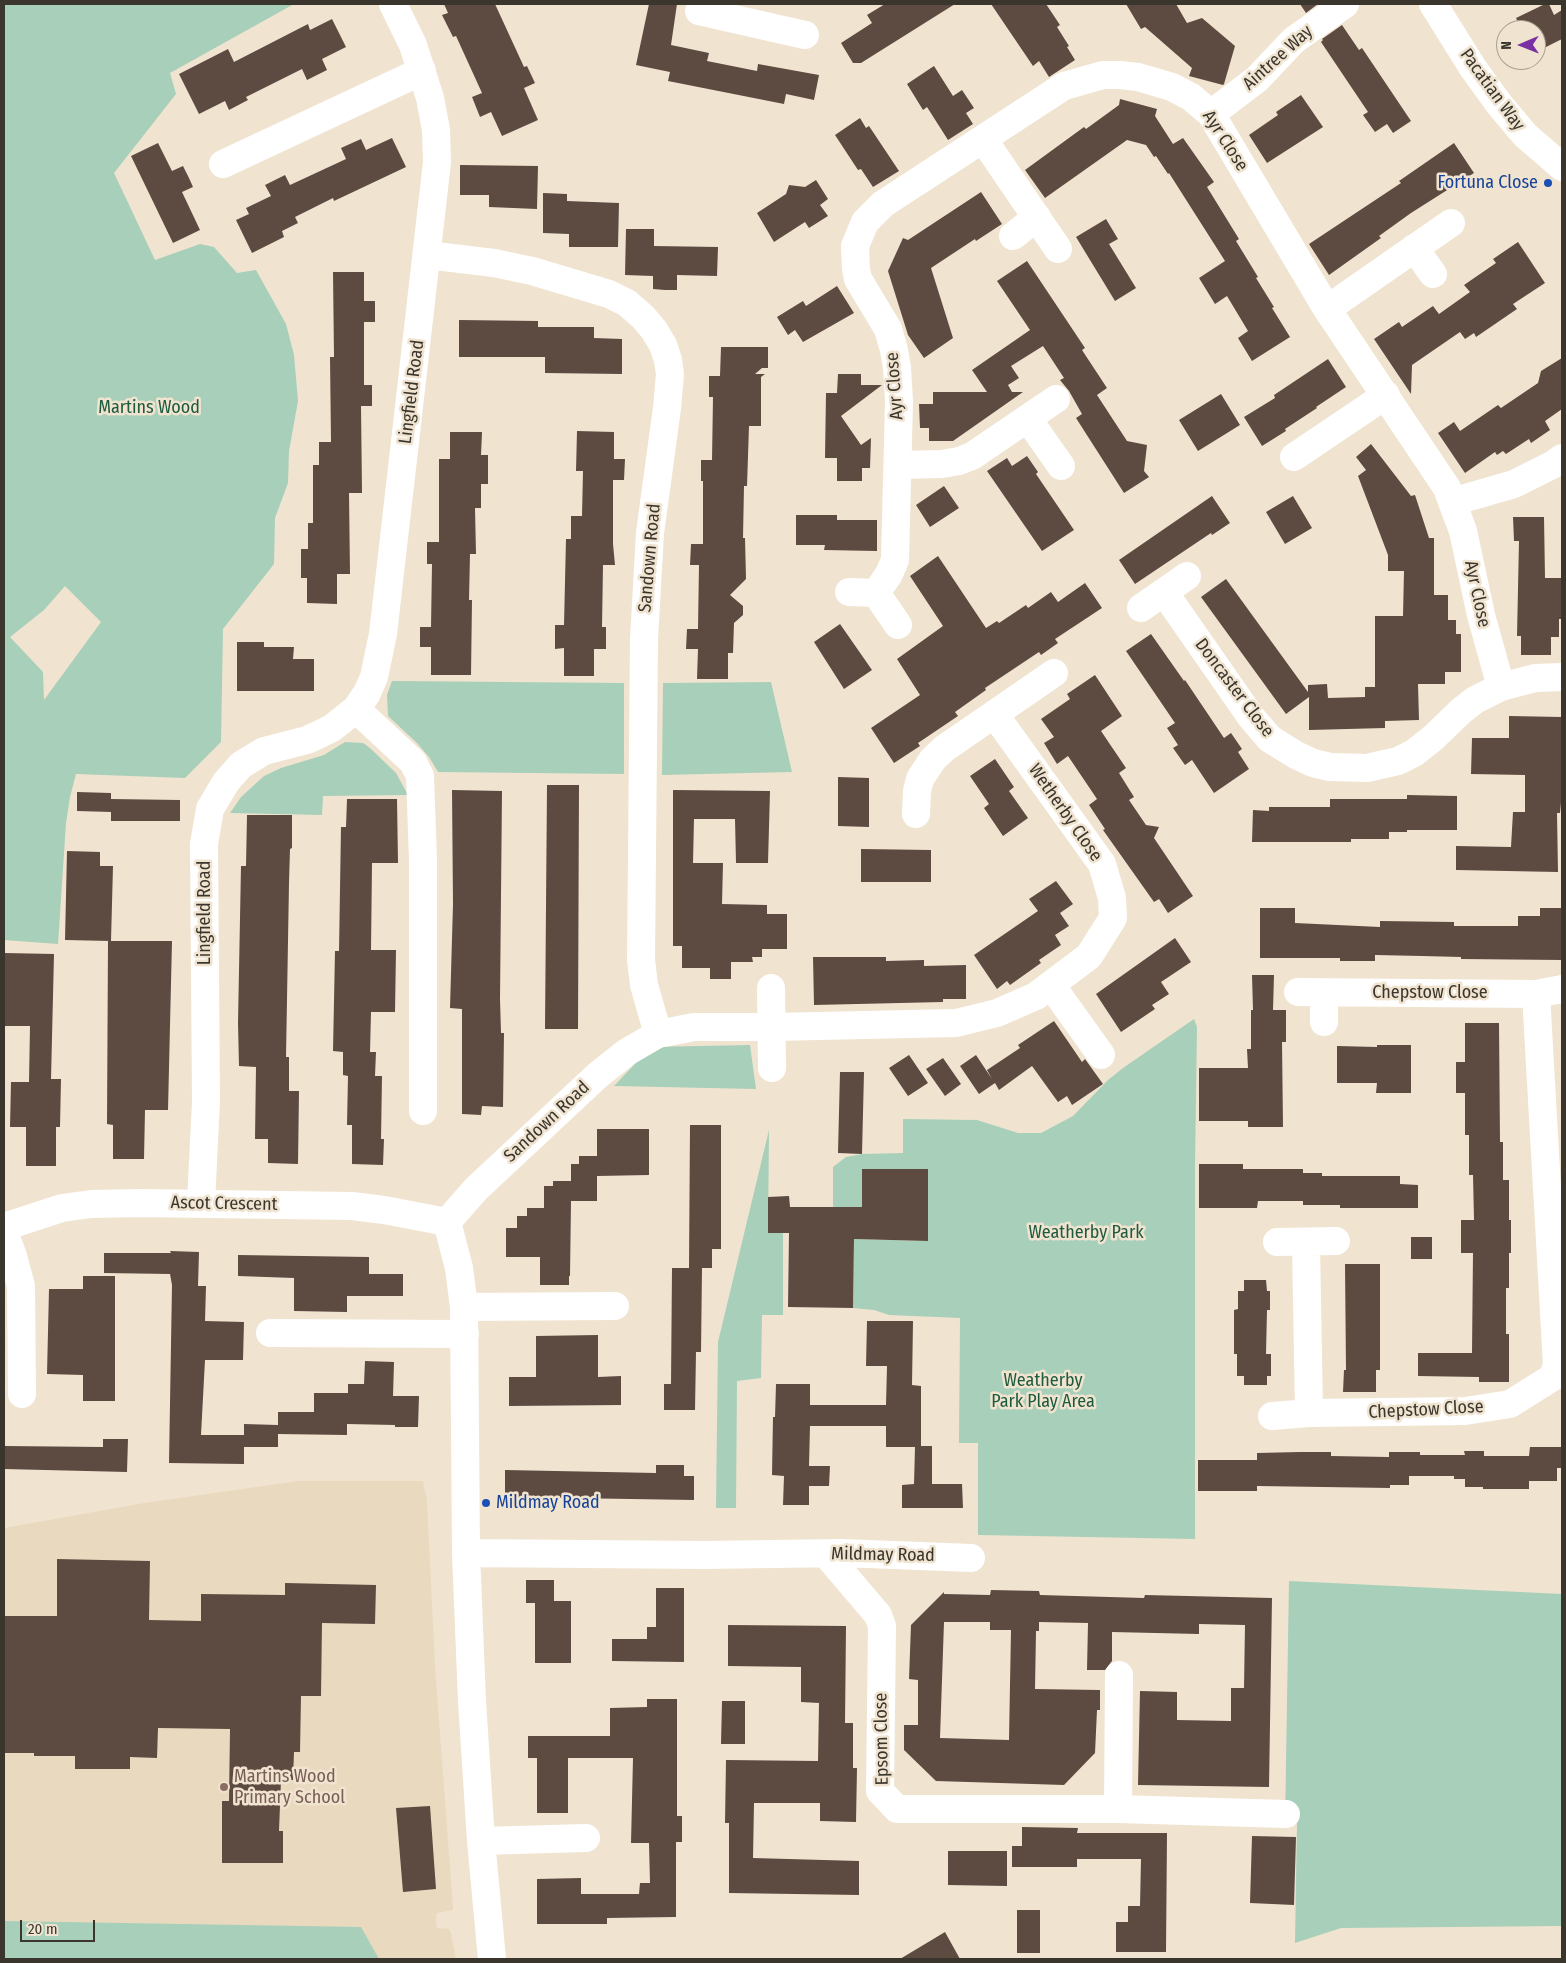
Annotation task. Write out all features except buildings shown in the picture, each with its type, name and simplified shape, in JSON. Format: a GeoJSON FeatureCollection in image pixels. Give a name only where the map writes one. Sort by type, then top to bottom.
{"type":"FeatureCollection","features":[{"type":"Feature","properties":{"kind":"street","name":"Lingfield Road"},"geometry":{"type":"LineString","coordinates":[[201,1202],[206,1102],[204,844],[210,809],[226,782],[241,765],[264,751],[307,740],[320,734],[332,728],[356,708],[374,678],[382,634],[437,162],[436,130],[430,98],[412,45],[393,4]]}},
{"type":"Feature","properties":{"kind":"street","name":"Aintree Way"},"geometry":{"type":"LineString","coordinates":[[1211,114],[1257,79],[1294,40],[1345,4]]}},
{"type":"Feature","properties":{"kind":"street","name":"Pacatian Way"},"geometry":{"type":"LineString","coordinates":[[1433,4],[1473,68],[1499,104],[1525,135],[1562,167]]}},
{"type":"Feature","properties":{"kind":"street"},"geometry":{"type":"LineString","coordinates":[[700,11],[742,11],[805,35]]}},
{"type":"Feature","properties":{"kind":"street"},"geometry":{"type":"LineString","coordinates":[[223,164],[422,71]]}},
{"type":"Feature","properties":{"kind":"street","name":"Ayr Close"},"geometry":{"type":"LineString","coordinates":[[876,593],[889,574],[895,560],[898,393],[894,350],[888,329],[858,279],[855,246],[864,222],[883,204],[1064,86],[1104,75],[1138,77],[1172,87],[1191,97],[1211,114],[1327,308],[1447,488],[1463,531],[1480,614],[1501,686]]}},
{"type":"Feature","properties":{"kind":"street"},"geometry":{"type":"LineString","coordinates":[[983,139],[1058,249]]}},
{"type":"Feature","properties":{"kind":"street"},"geometry":{"type":"LineString","coordinates":[[1013,236],[1037,217]]}},
{"type":"Feature","properties":{"kind":"street"},"geometry":{"type":"LineString","coordinates":[[1327,308],[1451,223]]}},
{"type":"Feature","properties":{"kind":"street"},"geometry":{"type":"LineString","coordinates":[[1414,248],[1433,274]]}},
{"type":"Feature","properties":{"kind":"street","name":"Sandown Road"},"geometry":{"type":"LineString","coordinates":[[427,255],[494,263],[532,271],[609,294],[627,303],[643,317],[654,330],[668,360],[670,390],[650,533],[644,639],[641,960],[644,985],[658,1034]]}},
{"type":"Feature","properties":{"kind":"street"},"geometry":{"type":"LineString","coordinates":[[1294,457],[1386,395]]}},
{"type":"Feature","properties":{"kind":"street"},"geometry":{"type":"LineString","coordinates":[[898,465],[959,461],[982,450],[1056,399]]}},
{"type":"Feature","properties":{"kind":"street"},"geometry":{"type":"LineString","coordinates":[[1028,419],[1061,466]]}},
{"type":"Feature","properties":{"kind":"street"},"geometry":{"type":"LineString","coordinates":[[1452,502],[1514,484],[1562,458]]}},
{"type":"Feature","properties":{"kind":"street"},"geometry":{"type":"LineString","coordinates":[[1141,608],[1186,576]]}},
{"type":"Feature","properties":{"kind":"street"},"geometry":{"type":"LineString","coordinates":[[849,592],[876,593],[898,625]]}},
{"type":"Feature","properties":{"kind":"street","name":"Doncaster Close"},"geometry":{"type":"LineString","coordinates":[[1164,592],[1251,716],[1264,731],[1283,749],[1313,763],[1330,768],[1375,767],[1398,761],[1414,753],[1433,738],[1475,700],[1501,686],[1535,678],[1562,677]]}},
{"type":"Feature","properties":{"kind":"street"},"geometry":{"type":"LineString","coordinates":[[916,814],[917,791],[920,779],[933,759],[945,748],[1054,673]]}},
{"type":"Feature","properties":{"kind":"street"},"geometry":{"type":"LineString","coordinates":[[356,708],[413,762],[420,776],[423,860],[423,1111]]}},
{"type":"Feature","properties":{"kind":"street","name":"Wetherby Close"},"geometry":{"type":"LineString","coordinates":[[772,1027],[956,1023],[997,1014],[1036,996],[1089,956],[1113,918],[1112,898],[1102,864],[995,715]]}},
{"type":"Feature","properties":{"kind":"street"},"geometry":{"type":"LineString","coordinates":[[1051,985],[1101,1055]]}},
{"type":"Feature","properties":{"kind":"street"},"geometry":{"type":"LineString","coordinates":[[771,988],[772,1068]]}},
{"type":"Feature","properties":{"kind":"street","name":"Chepstow Close"},"geometry":{"type":"LineString","coordinates":[[1272,1416],[1309,1413],[1465,1411],[1510,1404],[1553,1377],[1560,1368],[1549,991],[1311,993],[1324,1022]]}},
{"type":"Feature","properties":{"kind":"street","name":"Sandown Road"},"geometry":{"type":"LineString","coordinates":[[447,1222],[476,1189],[598,1075],[627,1052],[658,1034],[694,1027],[772,1027]]}},
{"type":"Feature","properties":{"kind":"street","name":"Ascot Crescent"},"geometry":{"type":"LineString","coordinates":[[4,1227],[62,1208],[91,1204],[201,1202],[352,1206],[447,1222]]}},
{"type":"Feature","properties":{"kind":"street"},"geometry":{"type":"LineString","coordinates":[[447,1222],[459,1268],[464,1306],[466,1553],[472,1710],[481,1842],[492,1959]]}},
{"type":"Feature","properties":{"kind":"street"},"geometry":{"type":"LineString","coordinates":[[4,1232],[21,1286],[22,1394]]}},
{"type":"Feature","properties":{"kind":"street"},"geometry":{"type":"LineString","coordinates":[[1277,1242],[1336,1241]]}},
{"type":"Feature","properties":{"kind":"street"},"geometry":{"type":"LineString","coordinates":[[1306,1242],[1309,1413]]}},
{"type":"Feature","properties":{"kind":"street"},"geometry":{"type":"LineString","coordinates":[[464,1306],[615,1306]]}},
{"type":"Feature","properties":{"kind":"street"},"geometry":{"type":"LineString","coordinates":[[270,1333],[465,1334]]}},
{"type":"Feature","properties":{"kind":"street","name":"Mildmay Road"},"geometry":{"type":"LineString","coordinates":[[466,1553],[826,1554],[971,1558]]}},
{"type":"Feature","properties":{"kind":"street","name":"Epsom Close"},"geometry":{"type":"LineString","coordinates":[[826,1554],[878,1615],[882,1626],[880,1791],[897,1809],[1118,1809],[1286,1814]]}},
{"type":"Feature","properties":{"kind":"street"},"geometry":{"type":"LineString","coordinates":[[1118,1675],[1118,1809]]}},
{"type":"Feature","properties":{"kind":"street"},"geometry":{"type":"LineString","coordinates":[[481,1842],[586,1838]]}},
{"type":"Feature","properties":{"kind":"shaded area","name":"Martins Wood Primary School"},"geometry":{"type":"Polygon","coordinates":[[[298,1481],[423,1481],[427,1500],[435,1667],[453,1907],[453,1910],[437,1913],[436,1920],[437,1928],[449,1929],[456,1959],[4,1959],[4,1528],[144,1503],[298,1481]]]}},
{"type":"Feature","properties":{"kind":"green space","name":"Martins Wood"},"geometry":{"type":"Polygon","coordinates":[[[4,4],[294,4],[170,73],[176,94],[114,173],[155,260],[200,244],[214,247],[237,273],[256,270],[286,324],[294,355],[298,401],[289,451],[288,483],[275,518],[274,564],[223,629],[221,742],[185,778],[76,774],[66,823],[58,944],[4,940],[4,4]],[[65,586],[44,610],[10,637],[43,672],[44,700],[101,622],[65,586]]]}},
{"type":"Feature","properties":{"kind":"green space"},"geometry":{"type":"Polygon","coordinates":[[[392,681],[624,683],[624,774],[438,772],[429,757],[417,743],[388,716],[387,695],[392,681]]]}},
{"type":"Feature","properties":{"kind":"green space"},"geometry":{"type":"Polygon","coordinates":[[[771,682],[792,772],[662,775],[663,683],[771,682]]]}},
{"type":"Feature","properties":{"kind":"green space"},"geometry":{"type":"Polygon","coordinates":[[[345,742],[363,743],[370,748],[396,773],[408,795],[323,796],[322,815],[230,813],[241,797],[264,776],[281,768],[324,755],[345,742]]]}},
{"type":"Feature","properties":{"kind":"green space","name":"Weatherby Park"},"geometry":{"type":"Polygon","coordinates":[[[1194,1019],[1197,1027],[1195,1539],[978,1535],[978,1443],[959,1443],[960,1318],[889,1315],[874,1310],[853,1308],[854,1239],[928,1241],[928,1170],[862,1169],[862,1236],[833,1237],[833,1167],[846,1157],[862,1154],[903,1153],[903,1119],[977,1120],[1018,1133],[1041,1133],[1073,1116],[1108,1080],[1194,1019]]]}},
{"type":"Feature","properties":{"kind":"green space"},"geometry":{"type":"Polygon","coordinates":[[[750,1045],[756,1089],[614,1086],[651,1047],[750,1045]]]}},
{"type":"Feature","properties":{"kind":"green space"},"geometry":{"type":"Polygon","coordinates":[[[769,1130],[768,1233],[783,1233],[783,1315],[762,1315],[761,1378],[737,1381],[736,1508],[716,1508],[718,1342],[769,1130]]]}},
{"type":"Feature","properties":{"kind":"green space"},"geometry":{"type":"Polygon","coordinates":[[[1289,1581],[1562,1594],[1562,1926],[1341,1928],[1295,1943],[1297,1823],[1285,1823],[1289,1581]]]}},
{"type":"Feature","properties":{"kind":"green space"},"geometry":{"type":"Polygon","coordinates":[[[4,1921],[361,1927],[379,1959],[4,1959],[4,1921]]]}},
{"type":"Feature","properties":{"kind":"place","name":"Fortuna Close"},"geometry":{"type":"Point","coordinates":[1548,183]}},
{"type":"Feature","properties":{"kind":"place","name":"Mildmay Road"},"geometry":{"type":"Point","coordinates":[486,1503]}},
{"type":"Feature","properties":{"kind":"place","name":"Martins Wood Primary School"},"geometry":{"type":"Point","coordinates":[224,1787]}},
{"type":"Feature","properties":{"kind":"park label","name":"Weatherby Park Play Area"},"geometry":{"type":"Point","coordinates":[1043,1391]}}]}
